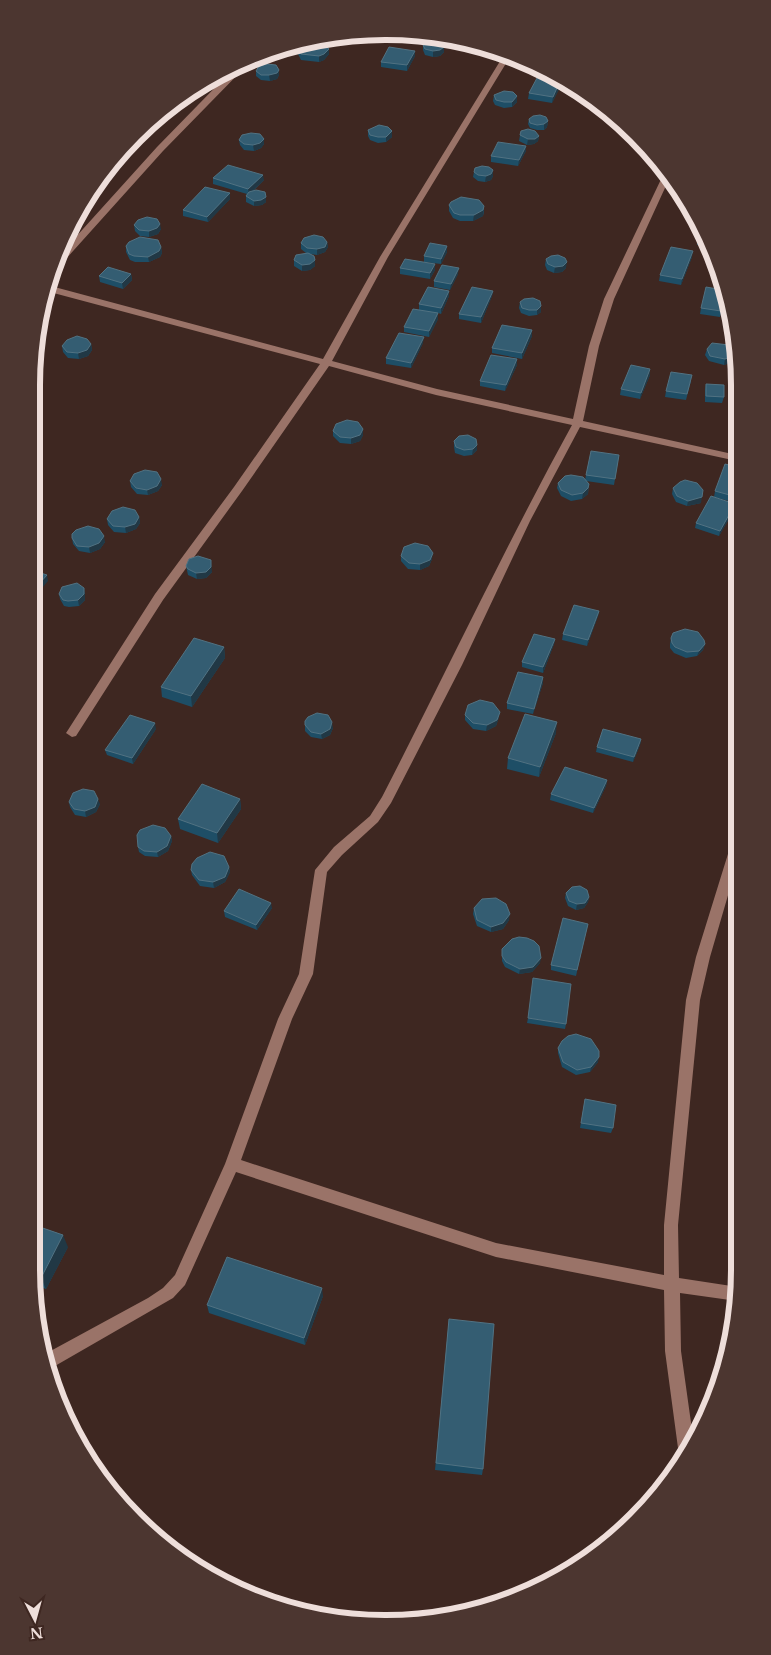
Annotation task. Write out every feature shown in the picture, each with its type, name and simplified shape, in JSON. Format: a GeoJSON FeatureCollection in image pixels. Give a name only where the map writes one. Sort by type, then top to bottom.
{"type":"FeatureCollection","features":[{"type":"Feature","properties":{"kind":"street"},"geometry":{"type":"LineString","coordinates":[[72,733],[159,598],[238,490],[326,363],[384,257],[504,61]]}},
{"type":"Feature","properties":{"kind":"street"},"geometry":{"type":"LineString","coordinates":[[66,252],[160,149],[230,78]]}},
{"type":"Feature","properties":{"kind":"street"},"geometry":{"type":"LineString","coordinates":[[52,1359],[153,1304],[168,1293],[180,1280],[232,1164],[285,1019],[306,974],[321,870],[338,851],[374,819],[387,800],[456,665],[525,521],[577,424],[594,346],[609,300],[664,181]]}},
{"type":"Feature","properties":{"kind":"street"},"geometry":{"type":"LineString","coordinates":[[54,290],[436,392],[731,457]]}},
{"type":"Feature","properties":{"kind":"street"},"geometry":{"type":"LineString","coordinates":[[685,1442],[672,1351],[671,1225],[693,1000],[703,957],[731,864]]}},
{"type":"Feature","properties":{"kind":"street"},"geometry":{"type":"LineString","coordinates":[[232,1164],[496,1250],[671,1284],[730,1293]]}},
{"type":"Feature","properties":{"kind":"building"},"geometry":{"type":"Polygon","coordinates":[[[431,43],[444,47],[433,51],[425,49],[423,45],[431,43]]]}},
{"type":"Feature","properties":{"kind":"building"},"geometry":{"type":"Polygon","coordinates":[[[325,46],[329,49],[319,56],[301,54],[300,51],[325,46]]]}},
{"type":"Feature","properties":{"kind":"building"},"geometry":{"type":"Polygon","coordinates":[[[389,47],[415,51],[407,65],[381,62],[389,47]]]}},
{"type":"Feature","properties":{"kind":"building"},"geometry":{"type":"Polygon","coordinates":[[[267,64],[276,65],[279,70],[277,73],[261,75],[256,71],[259,66],[267,64]]]}},
{"type":"Feature","properties":{"kind":"building"},"geometry":{"type":"Polygon","coordinates":[[[537,78],[544,79],[558,86],[553,97],[529,93],[537,78]]]}},
{"type":"Feature","properties":{"kind":"building"},"geometry":{"type":"Polygon","coordinates":[[[504,91],[513,92],[517,96],[512,102],[496,100],[494,95],[504,91]]]}},
{"type":"Feature","properties":{"kind":"building"},"geometry":{"type":"Polygon","coordinates":[[[540,115],[546,117],[548,121],[537,125],[530,123],[529,119],[540,115]]]}},
{"type":"Feature","properties":{"kind":"building"},"geometry":{"type":"Polygon","coordinates":[[[379,125],[388,127],[392,131],[386,137],[370,135],[368,130],[379,125]]]}},
{"type":"Feature","properties":{"kind":"building"},"geometry":{"type":"Polygon","coordinates":[[[528,129],[535,131],[539,136],[535,139],[528,139],[520,135],[521,131],[528,129]]]}},
{"type":"Feature","properties":{"kind":"building"},"geometry":{"type":"Polygon","coordinates":[[[260,134],[264,139],[260,143],[253,145],[244,144],[239,140],[242,135],[260,134]]]}},
{"type":"Feature","properties":{"kind":"building"},"geometry":{"type":"Polygon","coordinates":[[[498,142],[526,146],[519,160],[491,156],[498,142]]]}},
{"type":"Feature","properties":{"kind":"building"},"geometry":{"type":"Polygon","coordinates":[[[228,165],[263,175],[248,189],[213,178],[228,165]]]}},
{"type":"Feature","properties":{"kind":"building"},"geometry":{"type":"Polygon","coordinates":[[[482,166],[493,170],[491,174],[486,176],[478,175],[474,172],[475,168],[482,166]]]}},
{"type":"Feature","properties":{"kind":"building"},"geometry":{"type":"Polygon","coordinates":[[[205,187],[230,193],[207,217],[183,210],[205,187]]]}},
{"type":"Feature","properties":{"kind":"building"},"geometry":{"type":"Polygon","coordinates":[[[256,190],[265,192],[266,197],[254,201],[246,196],[249,192],[256,190]]]}},
{"type":"Feature","properties":{"kind":"building"},"geometry":{"type":"Polygon","coordinates":[[[461,197],[479,200],[484,206],[483,210],[474,215],[454,213],[449,205],[461,197]]]}},
{"type":"Feature","properties":{"kind":"building"},"geometry":{"type":"Polygon","coordinates":[[[147,217],[157,219],[160,224],[157,228],[149,231],[139,230],[134,225],[138,220],[147,217]]]}},
{"type":"Feature","properties":{"kind":"building"},"geometry":{"type":"Polygon","coordinates":[[[314,235],[323,237],[327,242],[325,247],[317,249],[307,248],[301,243],[304,238],[314,235]]]}},
{"type":"Feature","properties":{"kind":"building"},"geometry":{"type":"Polygon","coordinates":[[[140,237],[158,240],[161,247],[159,251],[148,257],[129,254],[126,246],[129,242],[140,237]]]}},
{"type":"Feature","properties":{"kind":"building"},"geometry":{"type":"Polygon","coordinates":[[[430,243],[447,246],[441,259],[424,256],[430,243]]]}},
{"type":"Feature","properties":{"kind":"building"},"geometry":{"type":"Polygon","coordinates":[[[671,247],[693,251],[682,279],[660,275],[671,247]]]}},
{"type":"Feature","properties":{"kind":"building"},"geometry":{"type":"Polygon","coordinates":[[[308,253],[314,256],[315,260],[310,264],[302,265],[294,260],[296,255],[308,253]]]}},
{"type":"Feature","properties":{"kind":"building"},"geometry":{"type":"Polygon","coordinates":[[[558,255],[565,258],[567,262],[563,266],[555,267],[548,264],[546,259],[558,255]]]}},
{"type":"Feature","properties":{"kind":"building"},"geometry":{"type":"Polygon","coordinates":[[[405,259],[435,264],[430,273],[400,268],[405,259]]]}},
{"type":"Feature","properties":{"kind":"building"},"geometry":{"type":"Polygon","coordinates":[[[442,265],[459,268],[451,284],[434,281],[442,265]]]}},
{"type":"Feature","properties":{"kind":"building"},"geometry":{"type":"Polygon","coordinates":[[[108,267],[131,274],[122,283],[99,276],[108,267]]]}},
{"type":"Feature","properties":{"kind":"building"},"geometry":{"type":"Polygon","coordinates":[[[428,287],[449,291],[441,308],[419,304],[428,287]]]}},
{"type":"Feature","properties":{"kind":"building"},"geometry":{"type":"Polygon","coordinates":[[[472,287],[493,291],[481,317],[459,314],[472,287]]]}},
{"type":"Feature","properties":{"kind":"building"},"geometry":{"type":"Polygon","coordinates":[[[706,287],[717,289],[721,311],[701,308],[706,287]]]}},
{"type":"Feature","properties":{"kind":"building"},"geometry":{"type":"Polygon","coordinates":[[[533,298],[540,301],[541,306],[537,310],[522,308],[520,302],[524,299],[533,298]]]}},
{"type":"Feature","properties":{"kind":"building"},"geometry":{"type":"Polygon","coordinates":[[[413,309],[438,313],[429,331],[404,327],[413,309]]]}},
{"type":"Feature","properties":{"kind":"building"},"geometry":{"type":"Polygon","coordinates":[[[502,325],[532,330],[522,353],[492,348],[502,325]]]}},
{"type":"Feature","properties":{"kind":"building"},"geometry":{"type":"Polygon","coordinates":[[[399,333],[424,337],[411,363],[386,358],[399,333]]]}},
{"type":"Feature","properties":{"kind":"building"},"geometry":{"type":"Polygon","coordinates":[[[77,336],[87,339],[91,344],[87,350],[78,353],[67,352],[62,346],[67,340],[77,336]]]}},
{"type":"Feature","properties":{"kind":"building"},"geometry":{"type":"Polygon","coordinates":[[[712,343],[728,345],[730,357],[725,359],[710,356],[707,349],[712,343]]]}},
{"type":"Feature","properties":{"kind":"building"},"geometry":{"type":"Polygon","coordinates":[[[491,355],[517,359],[506,385],[480,381],[491,355]]]}},
{"type":"Feature","properties":{"kind":"building"},"geometry":{"type":"Polygon","coordinates":[[[631,365],[650,369],[641,393],[621,389],[631,365]]]}},
{"type":"Feature","properties":{"kind":"building"},"geometry":{"type":"Polygon","coordinates":[[[671,372],[692,375],[687,394],[666,391],[671,372]]]}},
{"type":"Feature","properties":{"kind":"building"},"geometry":{"type":"Polygon","coordinates":[[[706,384],[724,385],[724,397],[706,396],[706,384]]]}},
{"type":"Feature","properties":{"kind":"building"},"geometry":{"type":"Polygon","coordinates":[[[347,420],[358,422],[363,429],[360,435],[351,438],[340,437],[333,431],[336,424],[347,420]]]}},
{"type":"Feature","properties":{"kind":"building"},"geometry":{"type":"Polygon","coordinates":[[[468,435],[476,439],[477,445],[473,449],[464,450],[456,447],[454,441],[459,436],[468,435]]]}},
{"type":"Feature","properties":{"kind":"building"},"geometry":{"type":"Polygon","coordinates":[[[591,451],[619,455],[615,479],[586,475],[591,451]]]}},
{"type":"Feature","properties":{"kind":"building"},"geometry":{"type":"Polygon","coordinates":[[[725,464],[731,466],[731,495],[715,491],[725,464]]]}},
{"type":"Feature","properties":{"kind":"building"},"geometry":{"type":"Polygon","coordinates":[[[145,470],[157,472],[161,479],[157,486],[147,490],[136,488],[130,481],[134,474],[145,470]]]}},
{"type":"Feature","properties":{"kind":"building"},"geometry":{"type":"Polygon","coordinates":[[[565,476],[583,477],[589,484],[583,493],[572,495],[561,490],[558,483],[565,476]]]}},
{"type":"Feature","properties":{"kind":"building"},"geometry":{"type":"Polygon","coordinates":[[[685,480],[697,483],[703,490],[702,497],[688,501],[677,496],[673,488],[685,480]]]}},
{"type":"Feature","properties":{"kind":"building"},"geometry":{"type":"Polygon","coordinates":[[[711,496],[731,503],[731,511],[720,531],[696,523],[711,496]]]}},
{"type":"Feature","properties":{"kind":"building"},"geometry":{"type":"Polygon","coordinates":[[[123,507],[135,510],[139,517],[135,524],[125,527],[113,526],[107,519],[112,511],[123,507]]]}},
{"type":"Feature","properties":{"kind":"building"},"geometry":{"type":"Polygon","coordinates":[[[88,526],[99,529],[104,536],[99,543],[89,547],[77,546],[72,538],[72,534],[76,530],[88,526]]]}},
{"type":"Feature","properties":{"kind":"building"},"geometry":{"type":"Polygon","coordinates":[[[415,543],[428,546],[433,553],[430,560],[420,564],[409,563],[401,556],[404,547],[415,543]]]}},
{"type":"Feature","properties":{"kind":"building"},"geometry":{"type":"Polygon","coordinates":[[[198,556],[211,560],[211,567],[206,572],[196,573],[186,566],[189,559],[198,556]]]}},
{"type":"Feature","properties":{"kind":"building"},"geometry":{"type":"Polygon","coordinates":[[[40,573],[47,575],[40,583],[40,573]]]}},
{"type":"Feature","properties":{"kind":"building"},"geometry":{"type":"Polygon","coordinates":[[[77,583],[84,588],[84,594],[78,600],[63,600],[59,594],[62,587],[77,583]]]}},
{"type":"Feature","properties":{"kind":"building"},"geometry":{"type":"Polygon","coordinates":[[[574,605],[599,611],[588,640],[563,634],[574,605]]]}},
{"type":"Feature","properties":{"kind":"building"},"geometry":{"type":"Polygon","coordinates":[[[685,629],[698,632],[704,640],[705,644],[699,651],[687,652],[675,647],[672,643],[673,633],[685,629]]]}},
{"type":"Feature","properties":{"kind":"building"},"geometry":{"type":"Polygon","coordinates":[[[534,634],[555,639],[543,667],[522,662],[534,634]]]}},
{"type":"Feature","properties":{"kind":"building"},"geometry":{"type":"Polygon","coordinates":[[[194,638],[224,647],[191,696],[161,687],[194,638]]]}},
{"type":"Feature","properties":{"kind":"building"},"geometry":{"type":"Polygon","coordinates":[[[518,672],[543,677],[534,709],[507,703],[518,672]]]}},
{"type":"Feature","properties":{"kind":"building"},"geometry":{"type":"Polygon","coordinates":[[[480,700],[493,703],[500,712],[497,720],[487,725],[473,723],[465,715],[468,705],[480,700]]]}},
{"type":"Feature","properties":{"kind":"building"},"geometry":{"type":"Polygon","coordinates":[[[317,713],[328,715],[332,722],[330,729],[321,734],[311,732],[305,725],[308,717],[317,713]]]}},
{"type":"Feature","properties":{"kind":"building"},"geometry":{"type":"Polygon","coordinates":[[[525,714],[557,722],[540,767],[508,758],[525,714]]]}},
{"type":"Feature","properties":{"kind":"building"},"geometry":{"type":"Polygon","coordinates":[[[130,715],[155,723],[132,758],[105,750],[130,715]]]}},
{"type":"Feature","properties":{"kind":"building"},"geometry":{"type":"Polygon","coordinates":[[[603,729],[641,739],[634,757],[597,747],[603,729]]]}},
{"type":"Feature","properties":{"kind":"building"},"geometry":{"type":"Polygon","coordinates":[[[565,767],[607,780],[594,808],[551,794],[565,767]]]}},
{"type":"Feature","properties":{"kind":"building"},"geometry":{"type":"Polygon","coordinates":[[[202,784],[240,799],[217,833],[178,819],[202,784]]]}},
{"type":"Feature","properties":{"kind":"building"},"geometry":{"type":"Polygon","coordinates":[[[83,789],[94,791],[98,799],[95,807],[85,811],[74,809],[69,802],[73,793],[83,789]]]}},
{"type":"Feature","properties":{"kind":"building"},"geometry":{"type":"Polygon","coordinates":[[[153,825],[165,828],[171,836],[167,846],[157,852],[144,851],[138,847],[137,835],[140,830],[153,825]]]}},
{"type":"Feature","properties":{"kind":"building"},"geometry":{"type":"Polygon","coordinates":[[[210,852],[224,856],[229,867],[225,877],[213,882],[199,880],[191,870],[192,864],[197,858],[210,852]]]}},
{"type":"Feature","properties":{"kind":"building"},"geometry":{"type":"Polygon","coordinates":[[[580,886],[587,890],[589,897],[585,903],[577,904],[569,901],[566,893],[572,887],[580,886]]]}},
{"type":"Feature","properties":{"kind":"building"},"geometry":{"type":"Polygon","coordinates":[[[239,889],[271,903],[256,925],[224,911],[239,889]]]}},
{"type":"Feature","properties":{"kind":"building"},"geometry":{"type":"Polygon","coordinates":[[[496,898],[506,904],[510,914],[503,923],[491,927],[477,920],[474,908],[482,899],[496,898]]]}},
{"type":"Feature","properties":{"kind":"building"},"geometry":{"type":"Polygon","coordinates":[[[563,918],[588,924],[577,970],[551,965],[563,918]]]}},
{"type":"Feature","properties":{"kind":"building"},"geometry":{"type":"Polygon","coordinates":[[[519,937],[534,941],[539,946],[541,958],[533,967],[520,969],[506,962],[502,956],[502,949],[512,939],[519,937]]]}},
{"type":"Feature","properties":{"kind":"building"},"geometry":{"type":"Polygon","coordinates":[[[533,978],[571,984],[566,1024],[528,1018],[533,978]]]}},
{"type":"Feature","properties":{"kind":"building"},"geometry":{"type":"Polygon","coordinates":[[[576,1034],[591,1039],[599,1051],[599,1057],[591,1067],[577,1070],[563,1062],[558,1048],[568,1036],[576,1034]]]}},
{"type":"Feature","properties":{"kind":"building"},"geometry":{"type":"Polygon","coordinates":[[[585,1099],[616,1105],[613,1128],[581,1123],[585,1099]]]}},
{"type":"Feature","properties":{"kind":"building"},"geometry":{"type":"Polygon","coordinates":[[[40,1227],[63,1235],[41,1278],[40,1270],[40,1227]]]}},
{"type":"Feature","properties":{"kind":"building"},"geometry":{"type":"Polygon","coordinates":[[[227,1257],[322,1288],[304,1338],[207,1305],[227,1257]]]}},
{"type":"Feature","properties":{"kind":"building"},"geometry":{"type":"Polygon","coordinates":[[[449,1319],[494,1324],[483,1469],[436,1463],[449,1319]]]}}]}
